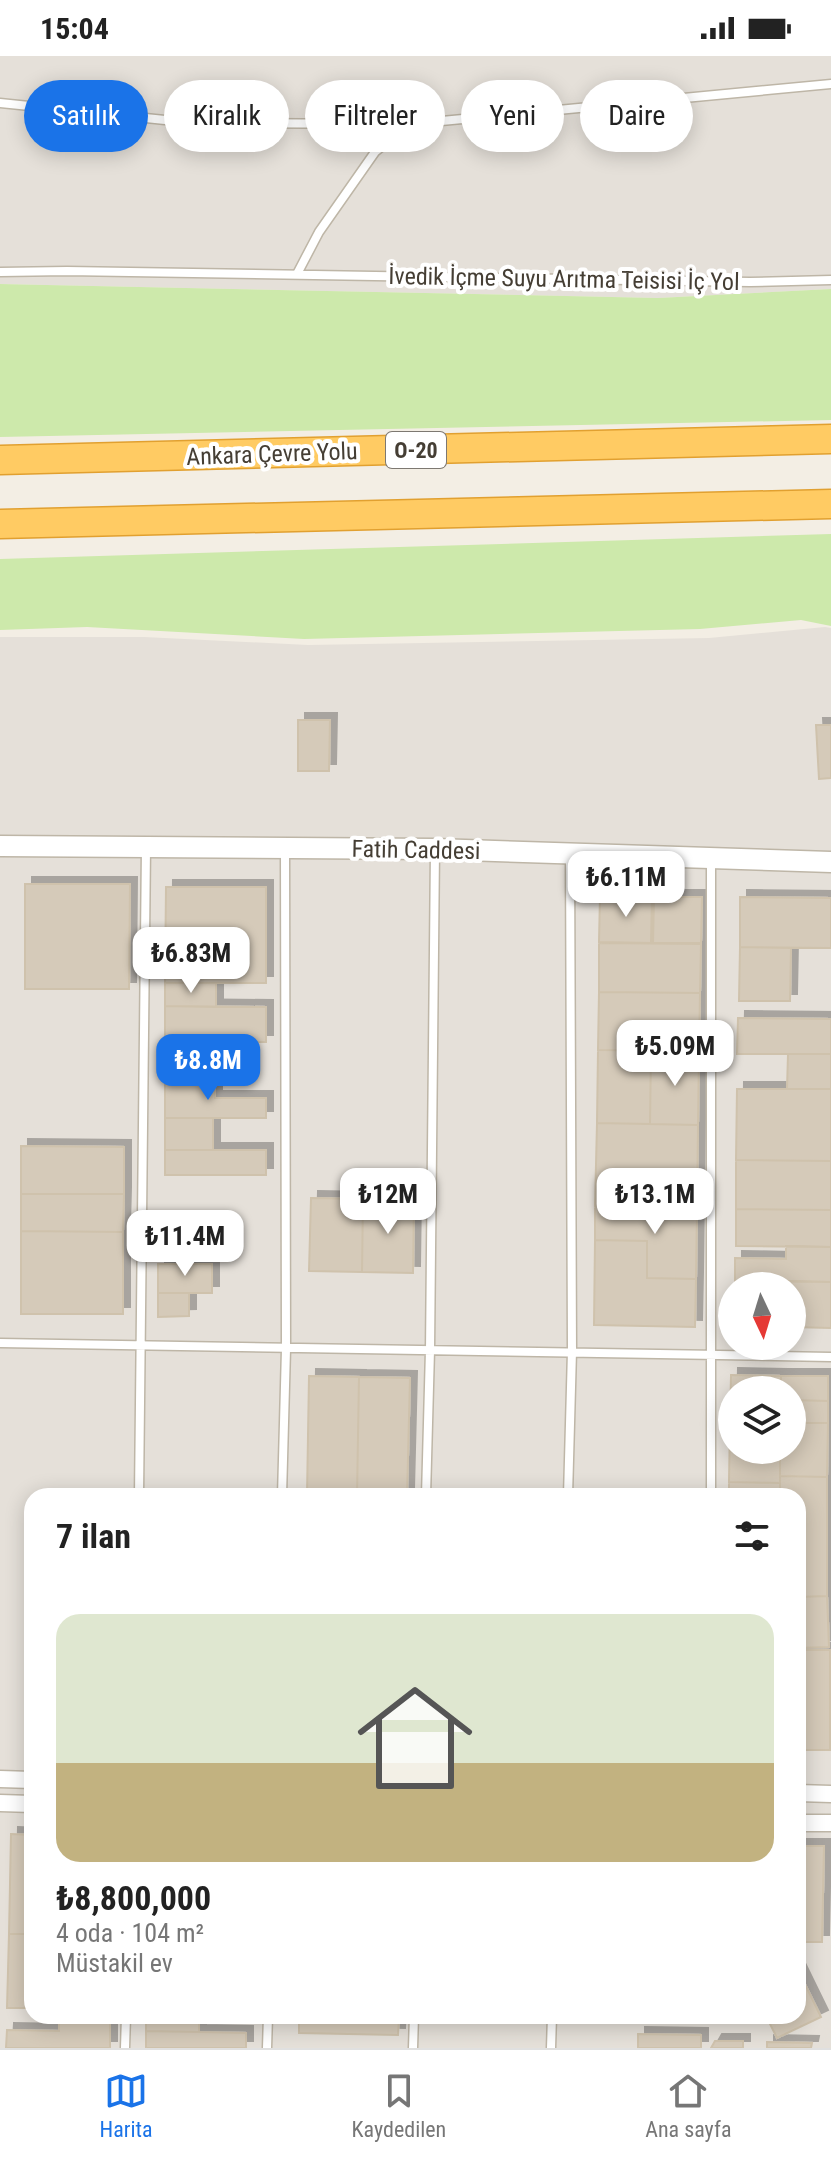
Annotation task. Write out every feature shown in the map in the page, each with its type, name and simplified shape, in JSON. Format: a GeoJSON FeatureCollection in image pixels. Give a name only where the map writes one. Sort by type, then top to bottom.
{"type":"FeatureCollection","features":[{"type":"Feature","properties":{"kind":"highway","name":"Ankara Çevre Yolu"},"geometry":{"type":"LineString","coordinates":[[0,460],[831,439]]}},
{"type":"Feature","properties":{"kind":"highway"},"geometry":{"type":"LineString","coordinates":[[0,452],[186,457]]}},
{"type":"Feature","properties":{"kind":"highway"},"geometry":{"type":"LineString","coordinates":[[0,524],[831,504]]}},
{"type":"Feature","properties":{"kind":"highway"},"geometry":{"type":"LineString","coordinates":[[0,541],[317,518]]}},
{"type":"Feature","properties":{"kind":"street","name":"Fatih Caddesi"},"geometry":{"type":"LineString","coordinates":[[0,846],[435,849],[831,862]]}},
{"type":"Feature","properties":{"kind":"street"},"geometry":{"type":"LineString","coordinates":[[0,1779],[24,1780]]}},
{"type":"Feature","properties":{"kind":"street"},"geometry":{"type":"LineString","coordinates":[[806,1793],[831,1794]]}},
{"type":"Feature","properties":{"kind":"street"},"geometry":{"type":"LineString","coordinates":[[0,1803],[24,1804]]}},
{"type":"Feature","properties":{"kind":"street"},"geometry":{"type":"LineString","coordinates":[[806,1823],[831,1823]]}},
{"type":"Feature","properties":{"kind":"lane"},"geometry":{"type":"LineString","coordinates":[[445,121],[831,84]]}},
{"type":"Feature","properties":{"kind":"lane"},"geometry":{"type":"LineString","coordinates":[[0,103],[194,123],[305,124]]}},
{"type":"Feature","properties":{"kind":"lane"},"geometry":{"type":"LineString","coordinates":[[297,274],[319,232],[375,152]]}},
{"type":"Feature","properties":{"kind":"lane","name":"İvedik İçme Suyu Arıtma Teisisi İç Yol"},"geometry":{"type":"LineString","coordinates":[[0,272],[750,282],[831,280]]}},
{"type":"Feature","properties":{"kind":"lane"},"geometry":{"type":"LineString","coordinates":[[139,1488],[146,846]]}},
{"type":"Feature","properties":{"kind":"lane"},"geometry":{"type":"LineString","coordinates":[[282,1488],[286,1349],[285,848]]}},
{"type":"Feature","properties":{"kind":"lane"},"geometry":{"type":"LineString","coordinates":[[426,1488],[435,849]]}},
{"type":"Feature","properties":{"kind":"lane"},"geometry":{"type":"LineString","coordinates":[[568,1488],[572,1351],[570,854]]}},
{"type":"Feature","properties":{"kind":"lane"},"geometry":{"type":"LineString","coordinates":[[711,859],[711,1488]]}},
{"type":"Feature","properties":{"kind":"lane"},"geometry":{"type":"LineString","coordinates":[[0,1343],[831,1357]]}},
{"type":"Feature","properties":{"kind":"lane"},"geometry":{"type":"LineString","coordinates":[[125,2048],[126,2024]]}},
{"type":"Feature","properties":{"kind":"lane"},"geometry":{"type":"LineString","coordinates":[[267,2048],[268,2024]]}},
{"type":"Feature","properties":{"kind":"lane"},"geometry":{"type":"LineString","coordinates":[[413,2048],[414,2024]]}},
{"type":"Feature","properties":{"kind":"lane"},"geometry":{"type":"LineString","coordinates":[[551,2048],[552,2024]]}},
{"type":"Feature","properties":{"kind":"shaded area"},"geometry":{"type":"Polygon","coordinates":[[[0,56],[831,56],[831,289],[658,298],[0,284],[0,56]]]}},
{"type":"Feature","properties":{"kind":"shaded area"},"geometry":{"type":"Polygon","coordinates":[[[831,628],[831,2048],[0,2048],[0,637],[144,637],[308,645],[709,638],[831,628]]]}},
{"type":"Feature","properties":{"kind":"green space"},"geometry":{"type":"Polygon","coordinates":[[[0,284],[658,298],[831,289],[831,420],[0,437],[0,284]]]}},
{"type":"Feature","properties":{"kind":"green space"},"geometry":{"type":"Polygon","coordinates":[[[831,534],[831,626],[801,620],[700,629],[304,639],[87,627],[0,630],[0,559],[831,534]]]}},
{"type":"Feature","properties":{"kind":"building"},"geometry":{"type":"Polygon","coordinates":[[[298,720],[330,720],[329,771],[298,771],[298,720]]]}},
{"type":"Feature","properties":{"kind":"building"},"geometry":{"type":"Polygon","coordinates":[[[816,725],[831,725],[831,778],[819,779],[816,725]]]}},
{"type":"Feature","properties":{"kind":"building"},"geometry":{"type":"Polygon","coordinates":[[[25,884],[130,884],[129,989],[25,989],[25,884]]]}},
{"type":"Feature","properties":{"kind":"building"},"geometry":{"type":"Polygon","coordinates":[[[166,887],[266,887],[266,983],[165,983],[166,887]]]}},
{"type":"Feature","properties":{"kind":"building"},"geometry":{"type":"Polygon","coordinates":[[[600,895],[652,896],[651,943],[599,942],[600,895]]]}},
{"type":"Feature","properties":{"kind":"building"},"geometry":{"type":"Polygon","coordinates":[[[654,897],[702,897],[701,943],[653,943],[654,897]]]}},
{"type":"Feature","properties":{"kind":"building"},"geometry":{"type":"Polygon","coordinates":[[[740,897],[831,898],[831,948],[740,947],[740,897]]]}},
{"type":"Feature","properties":{"kind":"building"},"geometry":{"type":"Polygon","coordinates":[[[599,943],[701,944],[700,993],[599,992],[599,943]]]}},
{"type":"Feature","properties":{"kind":"building"},"geometry":{"type":"Polygon","coordinates":[[[740,947],[791,948],[790,1001],[739,1001],[740,947]]]}},
{"type":"Feature","properties":{"kind":"building"},"geometry":{"type":"Polygon","coordinates":[[[165,983],[216,983],[216,1007],[165,1006],[165,983]]]}},
{"type":"Feature","properties":{"kind":"building"},"geometry":{"type":"Polygon","coordinates":[[[599,992],[700,993],[699,1051],[598,1050],[599,992]]]}},
{"type":"Feature","properties":{"kind":"building"},"geometry":{"type":"Polygon","coordinates":[[[165,1006],[266,1007],[266,1042],[165,1042],[165,1006]]]}},
{"type":"Feature","properties":{"kind":"building"},"geometry":{"type":"Polygon","coordinates":[[[738,1018],[831,1019],[831,1054],[737,1054],[738,1018]]]}},
{"type":"Feature","properties":{"kind":"building"},"geometry":{"type":"Polygon","coordinates":[[[165,1042],[215,1042],[215,1079],[165,1080],[165,1042]]]}},
{"type":"Feature","properties":{"kind":"building"},"geometry":{"type":"Polygon","coordinates":[[[598,1050],[651,1051],[650,1124],[597,1123],[598,1050]]]}},
{"type":"Feature","properties":{"kind":"building"},"geometry":{"type":"Polygon","coordinates":[[[651,1051],[699,1051],[698,1125],[650,1124],[651,1051]]]}},
{"type":"Feature","properties":{"kind":"building"},"geometry":{"type":"Polygon","coordinates":[[[788,1054],[831,1054],[831,1089],[787,1089],[788,1054]]]}},
{"type":"Feature","properties":{"kind":"building"},"geometry":{"type":"Polygon","coordinates":[[[215,1079],[215,1098],[266,1098],[266,1118],[165,1118],[165,1080],[215,1079]]]}},
{"type":"Feature","properties":{"kind":"building"},"geometry":{"type":"Polygon","coordinates":[[[737,1089],[831,1089],[831,1161],[736,1160],[737,1089]]]}},
{"type":"Feature","properties":{"kind":"building"},"geometry":{"type":"Polygon","coordinates":[[[165,1118],[213,1118],[213,1150],[165,1150],[165,1118]]]}},
{"type":"Feature","properties":{"kind":"building"},"geometry":{"type":"Polygon","coordinates":[[[597,1123],[698,1125],[697,1207],[595,1206],[597,1123]]]}},
{"type":"Feature","properties":{"kind":"building"},"geometry":{"type":"Polygon","coordinates":[[[21,1146],[124,1147],[124,1194],[21,1194],[21,1146]]]}},
{"type":"Feature","properties":{"kind":"building"},"geometry":{"type":"Polygon","coordinates":[[[165,1150],[266,1150],[266,1175],[165,1175],[165,1150]]]}},
{"type":"Feature","properties":{"kind":"building"},"geometry":{"type":"Polygon","coordinates":[[[736,1160],[831,1161],[831,1210],[736,1209],[736,1160]]]}},
{"type":"Feature","properties":{"kind":"building"},"geometry":{"type":"Polygon","coordinates":[[[21,1194],[124,1194],[123,1232],[21,1231],[21,1194]]]}},
{"type":"Feature","properties":{"kind":"building"},"geometry":{"type":"Polygon","coordinates":[[[311,1198],[363,1199],[362,1272],[309,1271],[311,1198]]]}},
{"type":"Feature","properties":{"kind":"building"},"geometry":{"type":"Polygon","coordinates":[[[363,1199],[414,1200],[413,1273],[362,1272],[363,1199]]]}},
{"type":"Feature","properties":{"kind":"building"},"geometry":{"type":"Polygon","coordinates":[[[595,1206],[697,1207],[696,1279],[647,1278],[647,1241],[595,1240],[595,1206]]]}},
{"type":"Feature","properties":{"kind":"building"},"geometry":{"type":"Polygon","coordinates":[[[736,1209],[831,1210],[831,1247],[736,1246],[736,1209]]]}},
{"type":"Feature","properties":{"kind":"building"},"geometry":{"type":"Polygon","coordinates":[[[21,1231],[123,1232],[123,1314],[21,1314],[21,1231]]]}},
{"type":"Feature","properties":{"kind":"building"},"geometry":{"type":"Polygon","coordinates":[[[595,1240],[647,1241],[647,1278],[696,1279],[695,1327],[594,1325],[595,1240]]]}},
{"type":"Feature","properties":{"kind":"building"},"geometry":{"type":"Polygon","coordinates":[[[786,1246],[831,1247],[831,1282],[806,1282],[806,1272],[735,1272],[735,1258],[786,1259],[786,1246]]]}},
{"type":"Feature","properties":{"kind":"building"},"geometry":{"type":"Polygon","coordinates":[[[158,1264],[212,1264],[212,1293],[158,1293],[158,1264]]]}},
{"type":"Feature","properties":{"kind":"building"},"geometry":{"type":"Polygon","coordinates":[[[806,1281],[831,1282],[831,1328],[806,1327],[806,1281]]]}},
{"type":"Feature","properties":{"kind":"building"},"geometry":{"type":"Polygon","coordinates":[[[158,1293],[189,1293],[189,1316],[158,1317],[158,1293]]]}},
{"type":"Feature","properties":{"kind":"building"},"geometry":{"type":"Polygon","coordinates":[[[309,1376],[359,1377],[357,1488],[307,1488],[309,1376]]]}},
{"type":"Feature","properties":{"kind":"building"},"geometry":{"type":"Polygon","coordinates":[[[806,1376],[828,1376],[828,1401],[806,1400],[806,1376]]]}},
{"type":"Feature","properties":{"kind":"building"},"geometry":{"type":"Polygon","coordinates":[[[359,1377],[410,1378],[407,1488],[357,1488],[359,1377]]]}},
{"type":"Feature","properties":{"kind":"building"},"geometry":{"type":"Polygon","coordinates":[[[806,1400],[828,1401],[828,1423],[806,1423],[806,1400]]]}},
{"type":"Feature","properties":{"kind":"building"},"geometry":{"type":"Polygon","coordinates":[[[806,1423],[828,1423],[827,1477],[780,1476],[780,1464],[806,1464],[806,1423]]]}},
{"type":"Feature","properties":{"kind":"building"},"geometry":{"type":"Polygon","coordinates":[[[729,1464],[780,1464],[780,1483],[729,1482],[729,1464]]]}},
{"type":"Feature","properties":{"kind":"building"},"geometry":{"type":"Polygon","coordinates":[[[780,1476],[827,1477],[827,1596],[806,1597],[806,1488],[780,1488],[780,1476]]]}},
{"type":"Feature","properties":{"kind":"building"},"geometry":{"type":"Polygon","coordinates":[[[729,1482],[780,1483],[780,1488],[729,1488],[729,1482]]]}},
{"type":"Feature","properties":{"kind":"building"},"geometry":{"type":"Polygon","coordinates":[[[827,1596],[829,1647],[806,1648],[806,1597],[827,1596]]]}},
{"type":"Feature","properties":{"kind":"building"},"geometry":{"type":"Polygon","coordinates":[[[806,1650],[830,1650],[830,1750],[806,1750],[806,1650]]]}},
{"type":"Feature","properties":{"kind":"building"},"geometry":{"type":"Polygon","coordinates":[[[11,1834],[24,1835],[24,1934],[9,1934],[11,1834]]]}},
{"type":"Feature","properties":{"kind":"building"},"geometry":{"type":"Polygon","coordinates":[[[806,1846],[824,1846],[822,1942],[806,1942],[806,1846]]]}},
{"type":"Feature","properties":{"kind":"building"},"geometry":{"type":"Polygon","coordinates":[[[9,1934],[24,1934],[24,2008],[7,2008],[9,1934]]]}},
{"type":"Feature","properties":{"kind":"building"},"geometry":{"type":"Polygon","coordinates":[[[806,1986],[821,2017],[777,2038],[770,2024],[806,2024],[806,1986]]]}},
{"type":"Feature","properties":{"kind":"building"},"geometry":{"type":"Polygon","coordinates":[[[59,2024],[110,2024],[110,2048],[6,2048],[7,2030],[59,2031],[59,2024]]]}},
{"type":"Feature","properties":{"kind":"building"},"geometry":{"type":"Polygon","coordinates":[[[146,2024],[199,2024],[199,2032],[146,2031],[146,2024]]]}},
{"type":"Feature","properties":{"kind":"building"},"geometry":{"type":"Polygon","coordinates":[[[299,2024],[399,2024],[398,2035],[299,2033],[299,2024]]]}},
{"type":"Feature","properties":{"kind":"building"},"geometry":{"type":"Polygon","coordinates":[[[146,2031],[246,2033],[246,2048],[146,2048],[146,2031]]]}},
{"type":"Feature","properties":{"kind":"building"},"geometry":{"type":"Polygon","coordinates":[[[638,2034],[701,2035],[701,2048],[638,2048],[638,2034]]]}},
{"type":"Feature","properties":{"kind":"building"},"geometry":{"type":"Polygon","coordinates":[[[715,2041],[743,2041],[743,2048],[711,2048],[715,2041]]]}},
{"type":"Feature","properties":{"kind":"building"},"geometry":{"type":"Polygon","coordinates":[[[767,2042],[812,2043],[811,2048],[767,2048],[767,2042]]]}}]}
